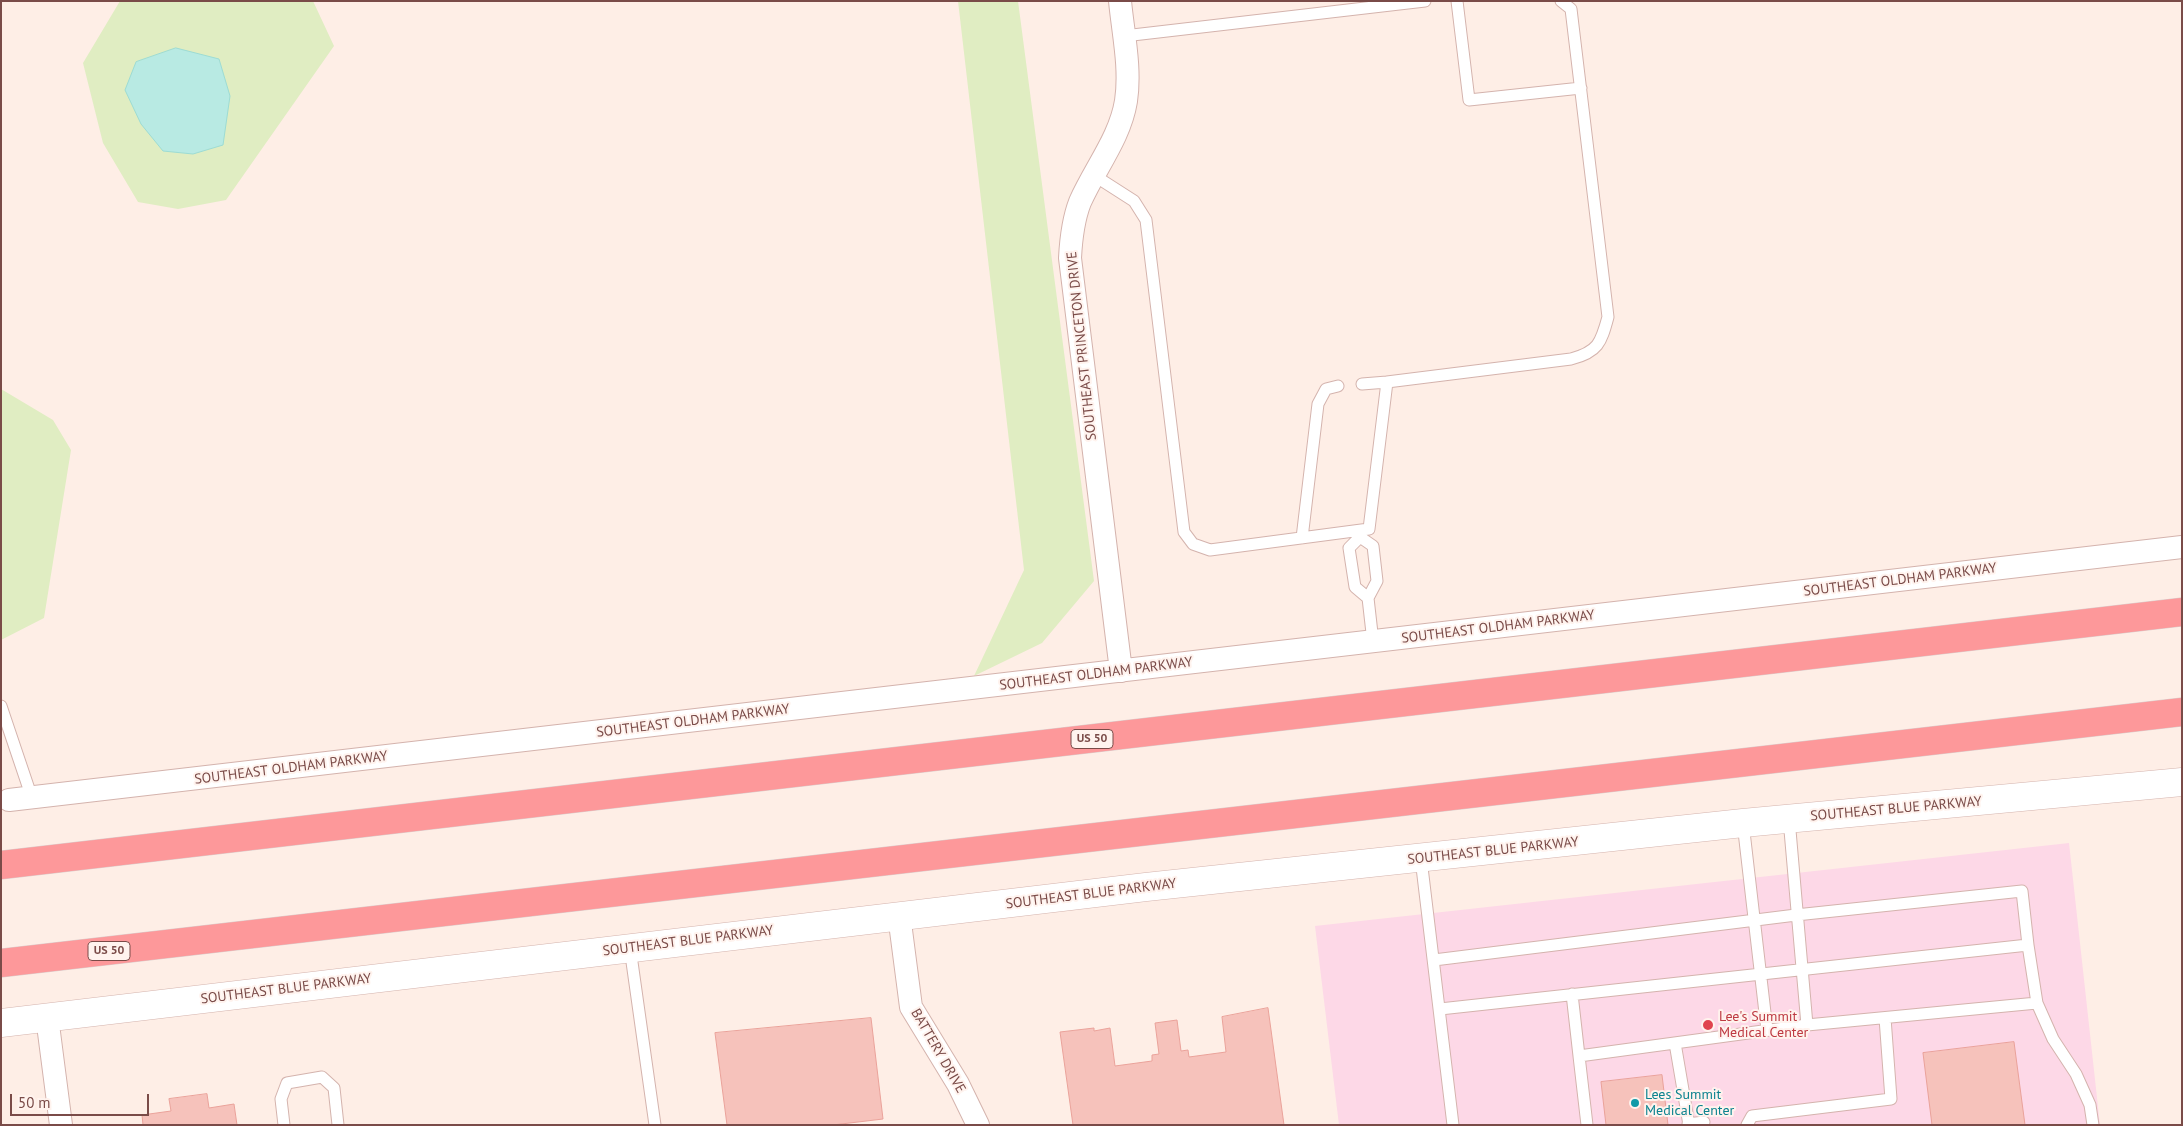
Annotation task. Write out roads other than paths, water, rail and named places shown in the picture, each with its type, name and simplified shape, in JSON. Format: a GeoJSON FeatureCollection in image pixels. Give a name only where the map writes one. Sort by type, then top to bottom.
{"type":"FeatureCollection","features":[{"type":"Feature","properties":{"kind":"highway","name":"US 50"},"geometry":{"type":"LineString","coordinates":[[1,865],[2182,612]]}},
{"type":"Feature","properties":{"kind":"highway","name":"US 50"},"geometry":{"type":"LineString","coordinates":[[1,963],[2182,712]]}},
{"type":"Feature","properties":{"kind":"street","name":"SOUTHEAST PRINCETON DRIVE"},"geometry":{"type":"LineString","coordinates":[[1120,1],[1127,75],[1126,101],[1118,130],[1080,202],[1072,228],[1070,258],[1120,671]]}},
{"type":"Feature","properties":{"kind":"street","name":"SOUTHEAST OLDHAM PARKWAY"},"geometry":{"type":"LineString","coordinates":[[9,800],[2182,548]]}},
{"type":"Feature","properties":{"kind":"street","name":"SOUTHEAST BLUE PARKWAY"},"geometry":{"type":"LineString","coordinates":[[1,1023],[898,915],[1743,823],[2182,782]]}},
{"type":"Feature","properties":{"kind":"street","name":"BATTERY DRIVE"},"geometry":{"type":"LineString","coordinates":[[898,915],[911,1007],[958,1084],[978,1125]]}},
{"type":"Feature","properties":{"kind":"street"},"geometry":{"type":"LineString","coordinates":[[48,1017],[61,1125]]}},
{"type":"Feature","properties":{"kind":"lane"},"geometry":{"type":"LineString","coordinates":[[1124,36],[1425,1]]}},
{"type":"Feature","properties":{"kind":"lane"},"geometry":{"type":"LineString","coordinates":[[1457,1],[1469,100],[1581,88]]}},
{"type":"Feature","properties":{"kind":"lane"},"geometry":{"type":"LineString","coordinates":[[1362,384],[1571,359],[1587,355],[1601,342],[1608,317],[1571,9],[1561,1]]}},
{"type":"Feature","properties":{"kind":"lane"},"geometry":{"type":"LineString","coordinates":[[1094,176],[1134,201],[1146,220],[1184,532],[1193,544],[1210,550],[1302,538],[1360,534],[1373,546],[1377,582],[1368,598],[1373,642]]}},
{"type":"Feature","properties":{"kind":"lane"},"geometry":{"type":"LineString","coordinates":[[1368,598],[1355,587],[1349,548],[1360,534],[1369,529],[1387,382]]}},
{"type":"Feature","properties":{"kind":"lane"},"geometry":{"type":"LineString","coordinates":[[1302,538],[1318,404],[1326,389],[1338,386]]}},
{"type":"Feature","properties":{"kind":"lane"},"geometry":{"type":"LineString","coordinates":[[1,706],[32,798]]}},
{"type":"Feature","properties":{"kind":"lane"},"geometry":{"type":"LineString","coordinates":[[1789,819],[1807,1026]]}},
{"type":"Feature","properties":{"kind":"lane"},"geometry":{"type":"LineString","coordinates":[[1743,823],[1768,1030]]}},
{"type":"Feature","properties":{"kind":"lane"},"geometry":{"type":"LineString","coordinates":[[1421,859],[1453,1125]]}},
{"type":"Feature","properties":{"kind":"lane"},"geometry":{"type":"LineString","coordinates":[[1434,960],[1796,915],[2022,891],[2037,1003],[2052,1039],[2076,1074],[2090,1105],[2093,1125]]}},
{"type":"Feature","properties":{"kind":"lane"},"geometry":{"type":"LineString","coordinates":[[1440,1009],[1801,971],[2028,944]]}},
{"type":"Feature","properties":{"kind":"lane"},"geometry":{"type":"LineString","coordinates":[[630,948],[655,1125]]}},
{"type":"Feature","properties":{"kind":"lane"},"geometry":{"type":"LineString","coordinates":[[1572,994],[1587,1125]]}},
{"type":"Feature","properties":{"kind":"lane"},"geometry":{"type":"LineString","coordinates":[[1580,1056],[1768,1030],[2037,1003]]}},
{"type":"Feature","properties":{"kind":"lane"},"geometry":{"type":"LineString","coordinates":[[1746,1120],[1892,1099],[1885,1018]]}},
{"type":"Feature","properties":{"kind":"lane"},"geometry":{"type":"LineString","coordinates":[[1675,1043],[1689,1124],[1704,1122]]}},
{"type":"Feature","properties":{"kind":"lane"},"geometry":{"type":"LineString","coordinates":[[284,1125],[281,1099],[287,1083],[322,1077],[334,1088],[338,1125]]}},
{"type":"Feature","properties":{"kind":"water"},"geometry":{"type":"Polygon","coordinates":[[[176,48],[219,59],[230,96],[223,145],[193,154],[163,151],[141,124],[125,90],[136,62],[176,48]]]}},
{"type":"Feature","properties":{"kind":"place","name":"Lee's Summit Medical Center"},"geometry":{"type":"Point","coordinates":[1708,1025]}},
{"type":"Feature","properties":{"kind":"place","name":"Lees Summit Medical Center"},"geometry":{"type":"Point","coordinates":[1635,1103]}}]}
